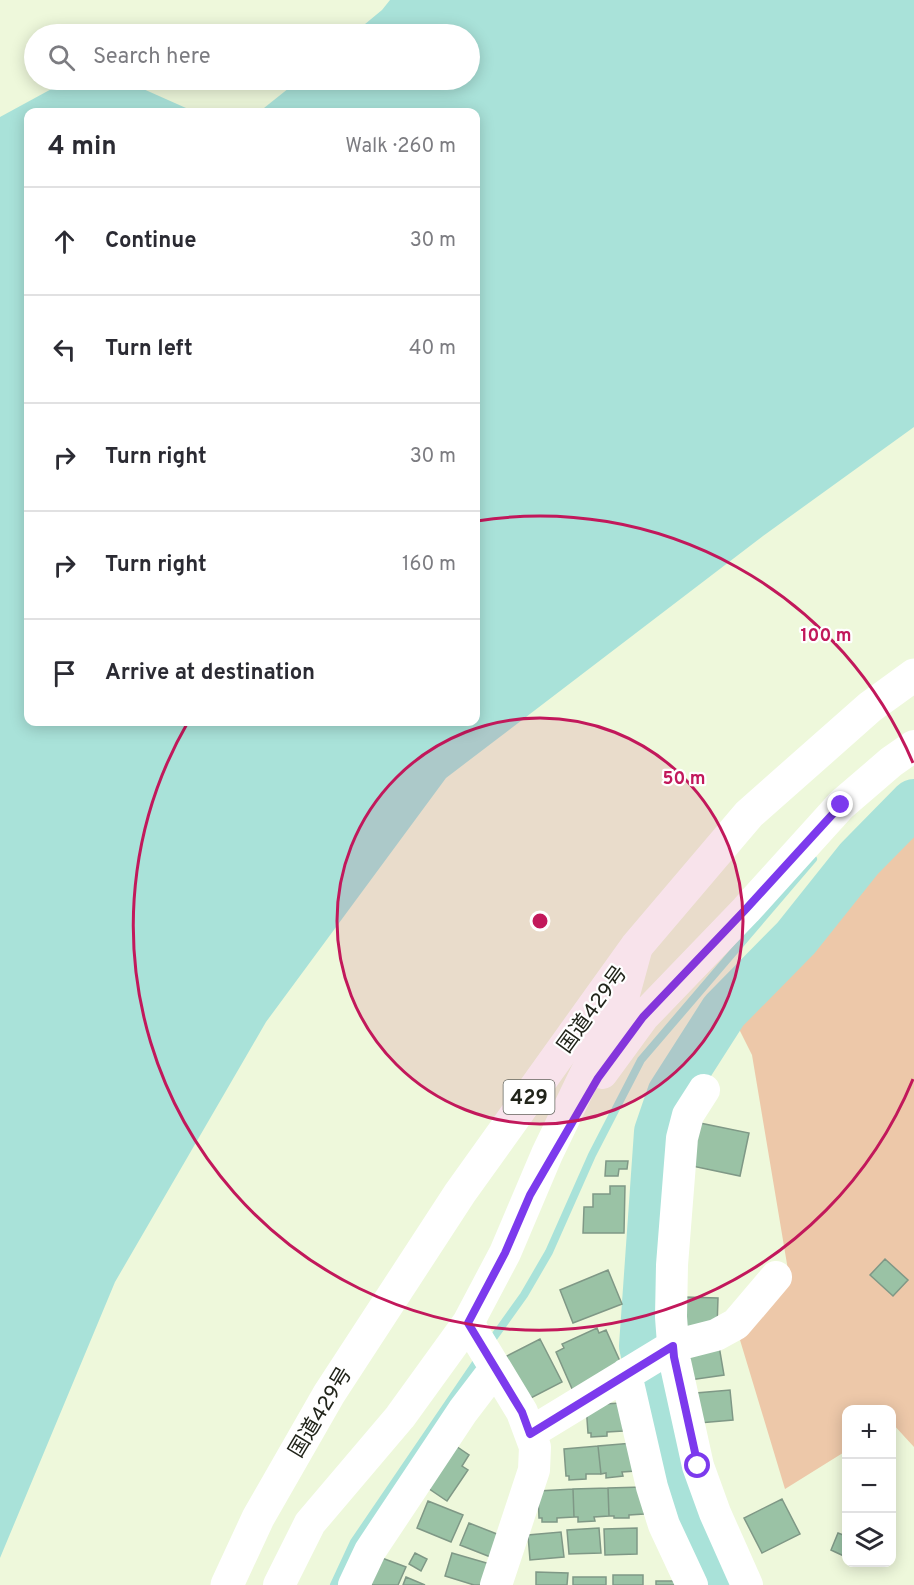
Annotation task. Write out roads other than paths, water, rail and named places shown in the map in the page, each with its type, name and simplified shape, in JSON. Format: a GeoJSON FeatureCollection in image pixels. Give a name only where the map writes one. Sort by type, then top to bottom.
{"type":"FeatureCollection","features":[{"type":"Feature","properties":{"kind":"highway","name":"国道429号"},"geometry":{"type":"LineString","coordinates":[[227,1585],[258,1518],[335,1384],[460,1193],[636,947],[749,814],[870,707],[914,675]]}},
{"type":"Feature","properties":{"kind":"street"},"geometry":{"type":"LineString","coordinates":[[530,1195],[598,1078],[643,1017],[841,805],[891,762],[914,746]]}},
{"type":"Feature","properties":{"kind":"street"},"geometry":{"type":"LineString","coordinates":[[279,1585],[310,1522],[400,1417],[468,1323],[505,1253],[547,1154],[624,994],[636,947]]}},
{"type":"Feature","properties":{"kind":"street"},"geometry":{"type":"LineString","coordinates":[[704,1090],[688,1115],[682,1138],[672,1265],[673,1346],[698,1466],[715,1513],[747,1585]]}},
{"type":"Feature","properties":{"kind":"street"},"geometry":{"type":"LineString","coordinates":[[530,1434],[673,1346],[716,1335],[736,1324],[776,1277]]}},
{"type":"Feature","properties":{"kind":"street"},"geometry":{"type":"LineString","coordinates":[[468,1323],[522,1412],[535,1448],[534,1470],[496,1585]]}},
{"type":"Feature","properties":{"kind":"street"},"geometry":{"type":"LineString","coordinates":[[354,1585],[370,1551],[463,1411],[495,1369]]}},
{"type":"Feature","properties":{"kind":"street"},"geometry":{"type":"LineString","coordinates":[[626,1374],[652,1487],[664,1525],[692,1585]]}},
{"type":"Feature","properties":{"kind":"water"},"geometry":{"type":"Polygon","coordinates":[[[390,0],[914,0],[914,427],[763,536],[446,778],[266,1022],[115,1282],[0,1558],[0,117],[50,90],[146,90],[186,108],[24,108],[24,726],[480,726],[480,108],[264,108],[286,90],[480,90],[480,24],[365,24],[390,0]]]}},
{"type":"Feature","properties":{"kind":"waterway"},"geometry":{"type":"LineString","coordinates":[[718,1585],[681,1503],[643,1346],[658,1132],[671,1094],[724,1011],[796,938],[859,859],[914,803]]}},
{"type":"Feature","properties":{"kind":"waterway"},"geometry":{"type":"LineString","coordinates":[[489,1344],[524,1295],[549,1252],[592,1155],[641,1060],[813,859]]}},
{"type":"Feature","properties":{"kind":"waterway"},"geometry":{"type":"LineString","coordinates":[[334,1585],[354,1542],[480,1357]]}}]}
